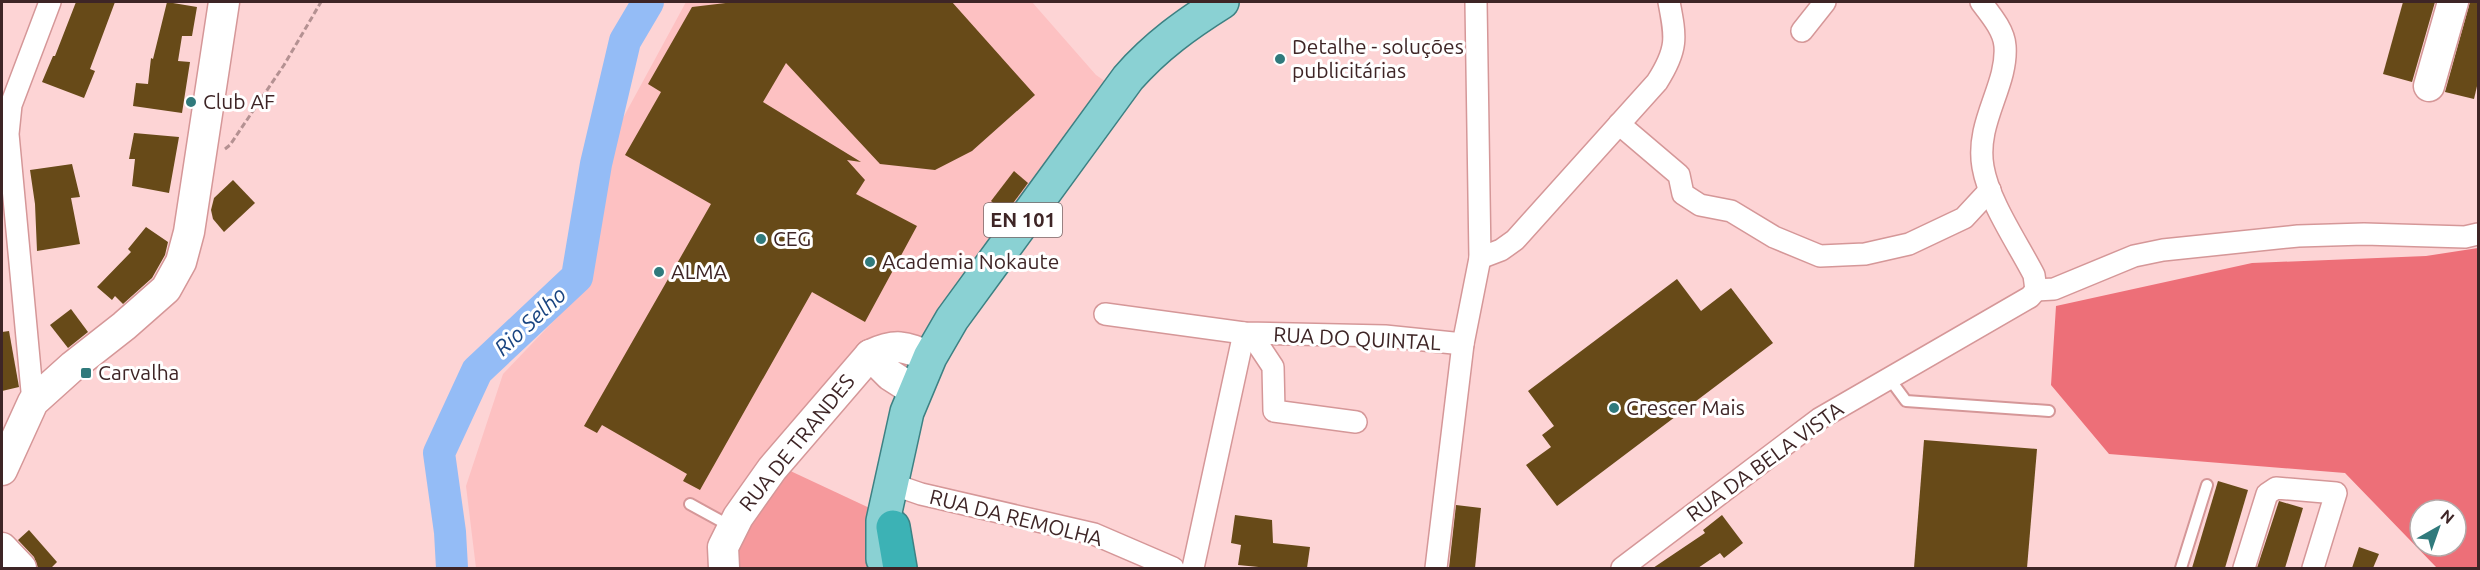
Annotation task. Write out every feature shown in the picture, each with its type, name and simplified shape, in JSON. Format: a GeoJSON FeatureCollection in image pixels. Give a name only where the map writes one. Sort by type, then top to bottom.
{"type":"FeatureCollection","features":[{"type":"Feature","properties":{"kind":"highway"},"geometry":{"type":"LineString","coordinates":[[893,527],[900,568]]}},
{"type":"Feature","properties":{"kind":"main road","name":"EN 101"},"geometry":{"type":"LineString","coordinates":[[884,568],[883,521],[907,412],[930,357],[952,319],[1128,78],[1149,54],[1174,33],[1222,2]]}},
{"type":"Feature","properties":{"kind":"main road","name":"EN 101"},"geometry":{"type":"LineString","coordinates":[[892,484],[895,568]]}},
{"type":"Feature","properties":{"kind":"street"},"geometry":{"type":"LineString","coordinates":[[33,402],[8,134],[10,105],[50,2]]}},
{"type":"Feature","properties":{"kind":"street"},"geometry":{"type":"LineString","coordinates":[[2,470],[33,402],[166,289],[181,262],[189,232],[224,2]]}},
{"type":"Feature","properties":{"kind":"street"},"geometry":{"type":"LineString","coordinates":[[1436,568],[1463,344],[1480,258],[1476,2]]}},
{"type":"Feature","properties":{"kind":"street"},"geometry":{"type":"LineString","coordinates":[[1480,258],[1500,250],[1515,240],[1657,82],[1670,61],[1675,33],[1669,2]]}},
{"type":"Feature","properties":{"kind":"street"},"geometry":{"type":"LineString","coordinates":[[1802,31],[1825,2]]}},
{"type":"Feature","properties":{"kind":"street"},"geometry":{"type":"LineString","coordinates":[[1981,2],[1996,22],[2005,44],[2003,65],[1985,122],[1982,141],[1983,166],[1990,190],[2034,275],[2036,290],[2054,289],[2134,256],[2163,250],[2298,236],[2364,234],[2466,237],[2478,234]]}},
{"type":"Feature","properties":{"kind":"street"},"geometry":{"type":"LineString","coordinates":[[2429,86],[2453,2]]}},
{"type":"Feature","properties":{"kind":"street"},"geometry":{"type":"LineString","coordinates":[[1619,124],[1679,175],[1683,194],[1700,205],[1731,211],[1774,237],[1820,256],[1865,254],[1909,244],[1964,218],[1990,190]]}},
{"type":"Feature","properties":{"kind":"street","name":"RUA DA BELA VISTA"},"geometry":{"type":"LineString","coordinates":[[1622,568],[1819,419],[2030,297],[2036,290]]}},
{"type":"Feature","properties":{"kind":"street","name":"RUA DO QUINTAL"},"geometry":{"type":"LineString","coordinates":[[1105,314],[1247,334],[1385,336],[1463,344]]}},
{"type":"Feature","properties":{"kind":"street"},"geometry":{"type":"LineString","coordinates":[[1193,568],[1247,334]]}},
{"type":"Feature","properties":{"kind":"street","name":"RUA DO QUINTAL"},"geometry":{"type":"LineString","coordinates":[[1247,334],[1273,367],[1274,411],[1356,422]]}},
{"type":"Feature","properties":{"kind":"street","name":"RUA DE TRANDES"},"geometry":{"type":"LineString","coordinates":[[723,568],[723,547],[733,527],[772,469],[870,355],[888,347],[910,349],[930,357]]}},
{"type":"Feature","properties":{"kind":"street","name":"RUA DE TRANDES"},"geometry":{"type":"LineString","coordinates":[[870,355],[890,375],[915,391]]}},
{"type":"Feature","properties":{"kind":"street","name":"RUA DA REMOLHA"},"geometry":{"type":"LineString","coordinates":[[892,484],[921,494],[1094,534],[1173,568]]}},
{"type":"Feature","properties":{"kind":"street"},"geometry":{"type":"LineString","coordinates":[[2244,568],[2267,494],[2276,488],[2336,493],[2313,568]]}},
{"type":"Feature","properties":{"kind":"street"},"geometry":{"type":"LineString","coordinates":[[2,548],[21,568]]}},
{"type":"Feature","properties":{"kind":"lane"},"geometry":{"type":"LineString","coordinates":[[1889,378],[1906,401],[2049,411]]}},
{"type":"Feature","properties":{"kind":"lane"},"geometry":{"type":"LineString","coordinates":[[2181,568],[2207,485]]}},
{"type":"Feature","properties":{"kind":"lane"},"geometry":{"type":"LineString","coordinates":[[690,504],[733,527]]}},
{"type":"Feature","properties":{"kind":"path"},"geometry":{"type":"LineString","coordinates":[[198,170],[230,145],[284,65],[321,2]]}},
{"type":"Feature","properties":{"kind":"shaded area"},"geometry":{"type":"Polygon","coordinates":[[[686,2],[1032,2],[1096,75],[1118,90],[933,346],[888,347],[717,528],[708,568],[476,568],[466,486],[503,374],[589,284],[611,156],[623,118],[686,2]]]}},
{"type":"Feature","properties":{"kind":"shaded area"},"geometry":{"type":"Polygon","coordinates":[[[2478,248],[2478,568],[2437,568],[2427,558],[2468,558],[2468,498],[2408,498],[2408,538],[2345,473],[2109,454],[2051,385],[2056,306],[2252,263],[2426,256],[2478,248]]]}},
{"type":"Feature","properties":{"kind":"shaded area"},"geometry":{"type":"Polygon","coordinates":[[[784,468],[876,511],[877,568],[729,568],[743,518],[784,468]]]}},
{"type":"Feature","properties":{"kind":"building"},"geometry":{"type":"Polygon","coordinates":[[[76,2],[115,2],[90,69],[95,71],[84,98],[42,82],[76,2]]]}},
{"type":"Feature","properties":{"kind":"building"},"geometry":{"type":"Polygon","coordinates":[[[167,2],[197,7],[192,36],[182,36],[178,61],[190,62],[182,113],[133,106],[136,83],[148,84],[151,58],[153,59],[167,2]]]}},
{"type":"Feature","properties":{"kind":"building","name":"CEG"},"geometry":{"type":"Polygon","coordinates":[[[734,2],[952,2],[1035,95],[972,151],[935,170],[880,164],[786,63],[763,102],[861,162],[847,160],[865,180],[856,194],[917,226],[865,322],[812,292],[700,490],[683,481],[687,474],[602,425],[597,433],[584,426],[711,204],[625,155],[661,92],[648,84],[692,7],[734,2]]]}},
{"type":"Feature","properties":{"kind":"building"},"geometry":{"type":"Polygon","coordinates":[[[2403,2],[2435,2],[2412,82],[2383,74],[2403,2]]]}},
{"type":"Feature","properties":{"kind":"building"},"geometry":{"type":"Polygon","coordinates":[[[2470,2],[2478,2],[2478,82],[2474,99],[2445,92],[2470,2]]]}},
{"type":"Feature","properties":{"kind":"building"},"geometry":{"type":"Polygon","coordinates":[[[134,133],[179,137],[169,193],[132,186],[135,159],[129,159],[134,133]]]}},
{"type":"Feature","properties":{"kind":"building"},"geometry":{"type":"Polygon","coordinates":[[[72,164],[80,197],[71,198],[80,244],[37,251],[35,204],[30,170],[72,164]]]}},
{"type":"Feature","properties":{"kind":"building"},"geometry":{"type":"Polygon","coordinates":[[[1014,171],[1028,183],[1005,214],[991,201],[1014,171]]]}},
{"type":"Feature","properties":{"kind":"building"},"geometry":{"type":"Polygon","coordinates":[[[233,180],[255,203],[224,232],[213,219],[211,210],[214,198],[233,180]]]}},
{"type":"Feature","properties":{"kind":"building"},"geometry":{"type":"Polygon","coordinates":[[[146,227],[168,242],[165,255],[152,278],[123,304],[115,296],[112,300],[97,287],[131,252],[128,249],[146,227]]]}},
{"type":"Feature","properties":{"kind":"building","name":"Crescer Mais"},"geometry":{"type":"Polygon","coordinates":[[[1677,279],[1701,311],[1731,288],[1773,343],[1557,506],[1526,465],[1551,447],[1542,435],[1554,426],[1528,391],[1677,279]]]}},
{"type":"Feature","properties":{"kind":"building"},"geometry":{"type":"Polygon","coordinates":[[[71,309],[88,332],[68,348],[50,325],[71,309]]]}},
{"type":"Feature","properties":{"kind":"building"},"geometry":{"type":"Polygon","coordinates":[[[9,331],[19,387],[2,391],[2,332],[9,331]]]}},
{"type":"Feature","properties":{"kind":"building"},"geometry":{"type":"Polygon","coordinates":[[[1924,440],[2037,449],[2027,568],[1914,568],[1924,440]]]}},
{"type":"Feature","properties":{"kind":"building"},"geometry":{"type":"Polygon","coordinates":[[[2218,481],[2248,490],[2225,568],[2192,568],[2218,481]]]}},
{"type":"Feature","properties":{"kind":"building"},"geometry":{"type":"Polygon","coordinates":[[[2279,501],[2303,508],[2285,568],[2257,568],[2279,501]]]}},
{"type":"Feature","properties":{"kind":"building"},"geometry":{"type":"Polygon","coordinates":[[[1456,505],[1481,508],[1475,568],[1449,568],[1456,505]]]}},
{"type":"Feature","properties":{"kind":"building"},"geometry":{"type":"Polygon","coordinates":[[[1235,515],[1272,520],[1273,543],[1310,547],[1307,568],[1238,565],[1241,545],[1231,543],[1235,515]]]}},
{"type":"Feature","properties":{"kind":"building"},"geometry":{"type":"Polygon","coordinates":[[[1722,515],[1743,543],[1724,558],[1720,553],[1698,568],[1653,568],[1705,533],[1703,530],[1722,515]]]}},
{"type":"Feature","properties":{"kind":"building"},"geometry":{"type":"Polygon","coordinates":[[[29,530],[57,562],[51,568],[38,568],[34,557],[18,540],[29,530]]]}},
{"type":"Feature","properties":{"kind":"building"},"geometry":{"type":"Polygon","coordinates":[[[2359,547],[2379,554],[2373,568],[2352,568],[2359,547]]]}},
{"type":"Feature","properties":{"kind":"waterway","name":"Rio Selho"},"geometry":{"type":"LineString","coordinates":[[452,568],[450,532],[439,453],[477,371],[577,277],[596,164],[625,41],[648,2]]}},
{"type":"Feature","properties":{"kind":"place","name":"Detalhe - soluções publicitárias"},"geometry":{"type":"Point","coordinates":[1280,59]}},
{"type":"Feature","properties":{"kind":"place","name":"Club AF"},"geometry":{"type":"Point","coordinates":[191,102]}},
{"type":"Feature","properties":{"kind":"place","name":"CEG"},"geometry":{"type":"Point","coordinates":[761,239]}},
{"type":"Feature","properties":{"kind":"place","name":"Academia Nokaute"},"geometry":{"type":"Point","coordinates":[870,262]}},
{"type":"Feature","properties":{"kind":"place","name":"ALMA"},"geometry":{"type":"Point","coordinates":[659,272]}},
{"type":"Feature","properties":{"kind":"place","name":"Carvalha"},"geometry":{"type":"Point","coordinates":[86,373]}},
{"type":"Feature","properties":{"kind":"place","name":"Crescer Mais"},"geometry":{"type":"Point","coordinates":[1614,408]}}]}
